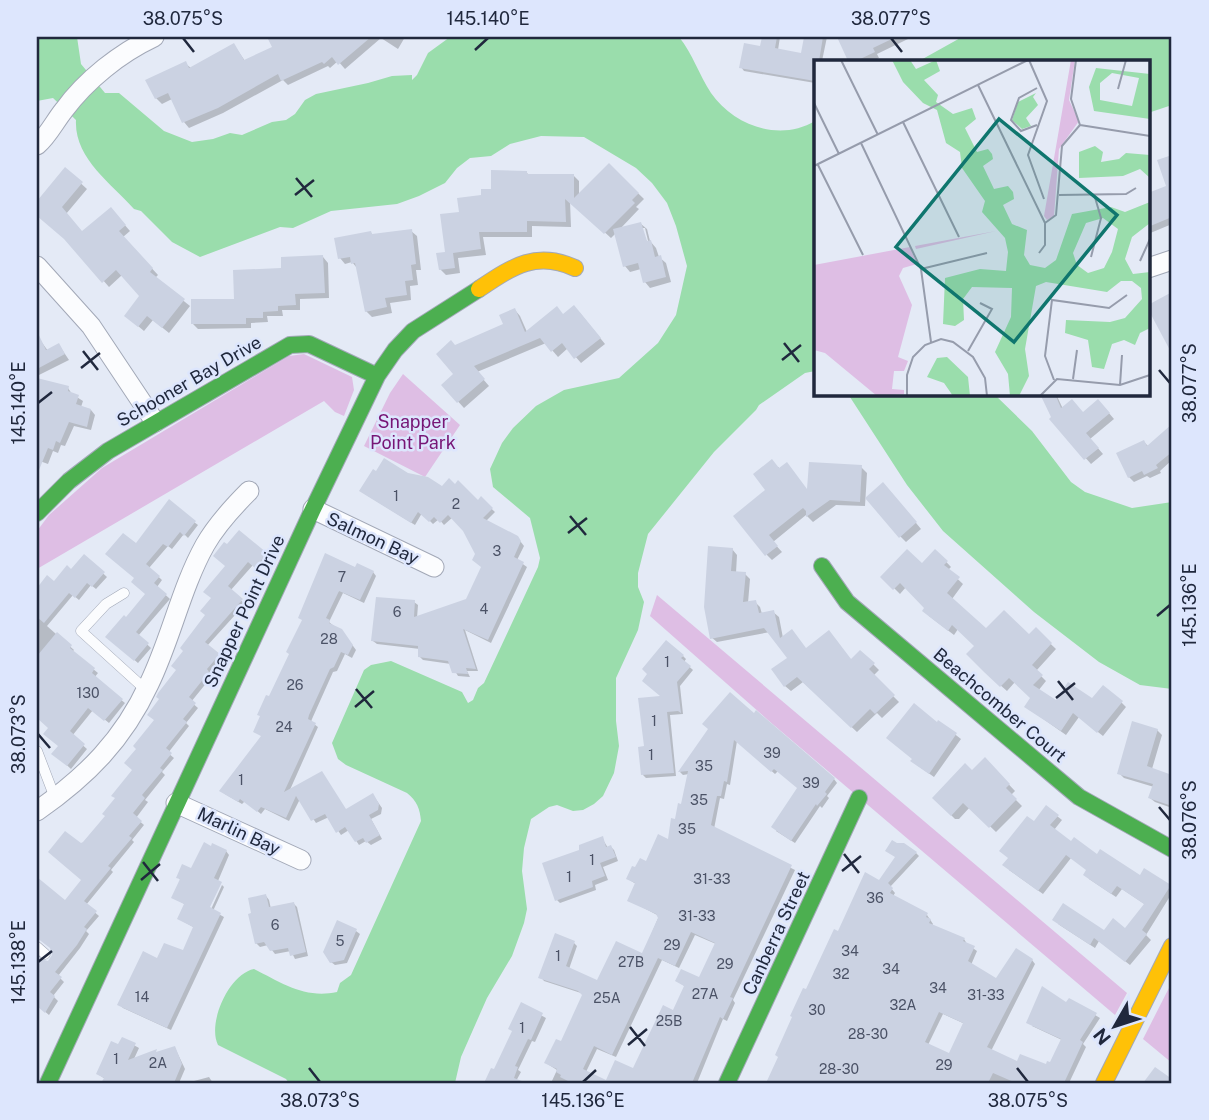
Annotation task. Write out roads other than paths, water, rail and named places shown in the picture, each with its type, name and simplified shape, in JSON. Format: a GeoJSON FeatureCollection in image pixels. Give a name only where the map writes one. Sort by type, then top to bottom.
{"type":"FeatureCollection","features":[{"type":"Feature","properties":{"kind":"street"},"geometry":{"type":"LineString","coordinates":[[38,148],[64,109],[94,78],[154,37]]}},
{"type":"Feature","properties":{"kind":"street","name":"Snapper Point Drive"},"geometry":{"type":"LineString","coordinates":[[48,1083],[377,376],[395,350],[413,331],[508,271],[531,261],[548,258],[575,268]]}},
{"type":"Feature","properties":{"kind":"street"},"geometry":{"type":"LineString","coordinates":[[1150,267],[1172,260]]}},
{"type":"Feature","properties":{"kind":"street"},"geometry":{"type":"LineString","coordinates":[[37,266],[91,326],[155,422]]}},
{"type":"Feature","properties":{"kind":"street","name":"Schooner Bay Drive"},"geometry":{"type":"LineString","coordinates":[[37,513],[52,496],[108,451],[290,345],[309,344],[377,376]]}},
{"type":"Feature","properties":{"kind":"street"},"geometry":{"type":"LineString","coordinates":[[37,811],[98,762],[131,718],[146,690],[200,556],[219,524],[249,491]]}},
{"type":"Feature","properties":{"kind":"street","name":"Salmon Bay"},"geometry":{"type":"LineString","coordinates":[[313,509],[434,567]]}},
{"type":"Feature","properties":{"kind":"street","name":"Beachcomber Court"},"geometry":{"type":"LineString","coordinates":[[822,566],[847,602],[1079,797],[1172,849]]}},
{"type":"Feature","properties":{"kind":"street","name":"Canberra Street"},"geometry":{"type":"LineString","coordinates":[[727,1083],[859,799]]}},
{"type":"Feature","properties":{"kind":"street","name":"Marlin Bay"},"geometry":{"type":"LineString","coordinates":[[177,803],[301,860]]}},
{"type":"Feature","properties":{"kind":"street"},"geometry":{"type":"LineString","coordinates":[[1104,1083],[1172,946]]}},
{"type":"Feature","properties":{"kind":"lane"},"geometry":{"type":"LineString","coordinates":[[124,593],[99,611],[80,631],[146,690]]}},
{"type":"Feature","properties":{"kind":"lane"},"geometry":{"type":"LineString","coordinates":[[37,751],[55,798]]}},
{"type":"Feature","properties":{"kind":"park label","name":"Snapper Point Park"},"geometry":{"type":"Point","coordinates":[413,431]}}]}
